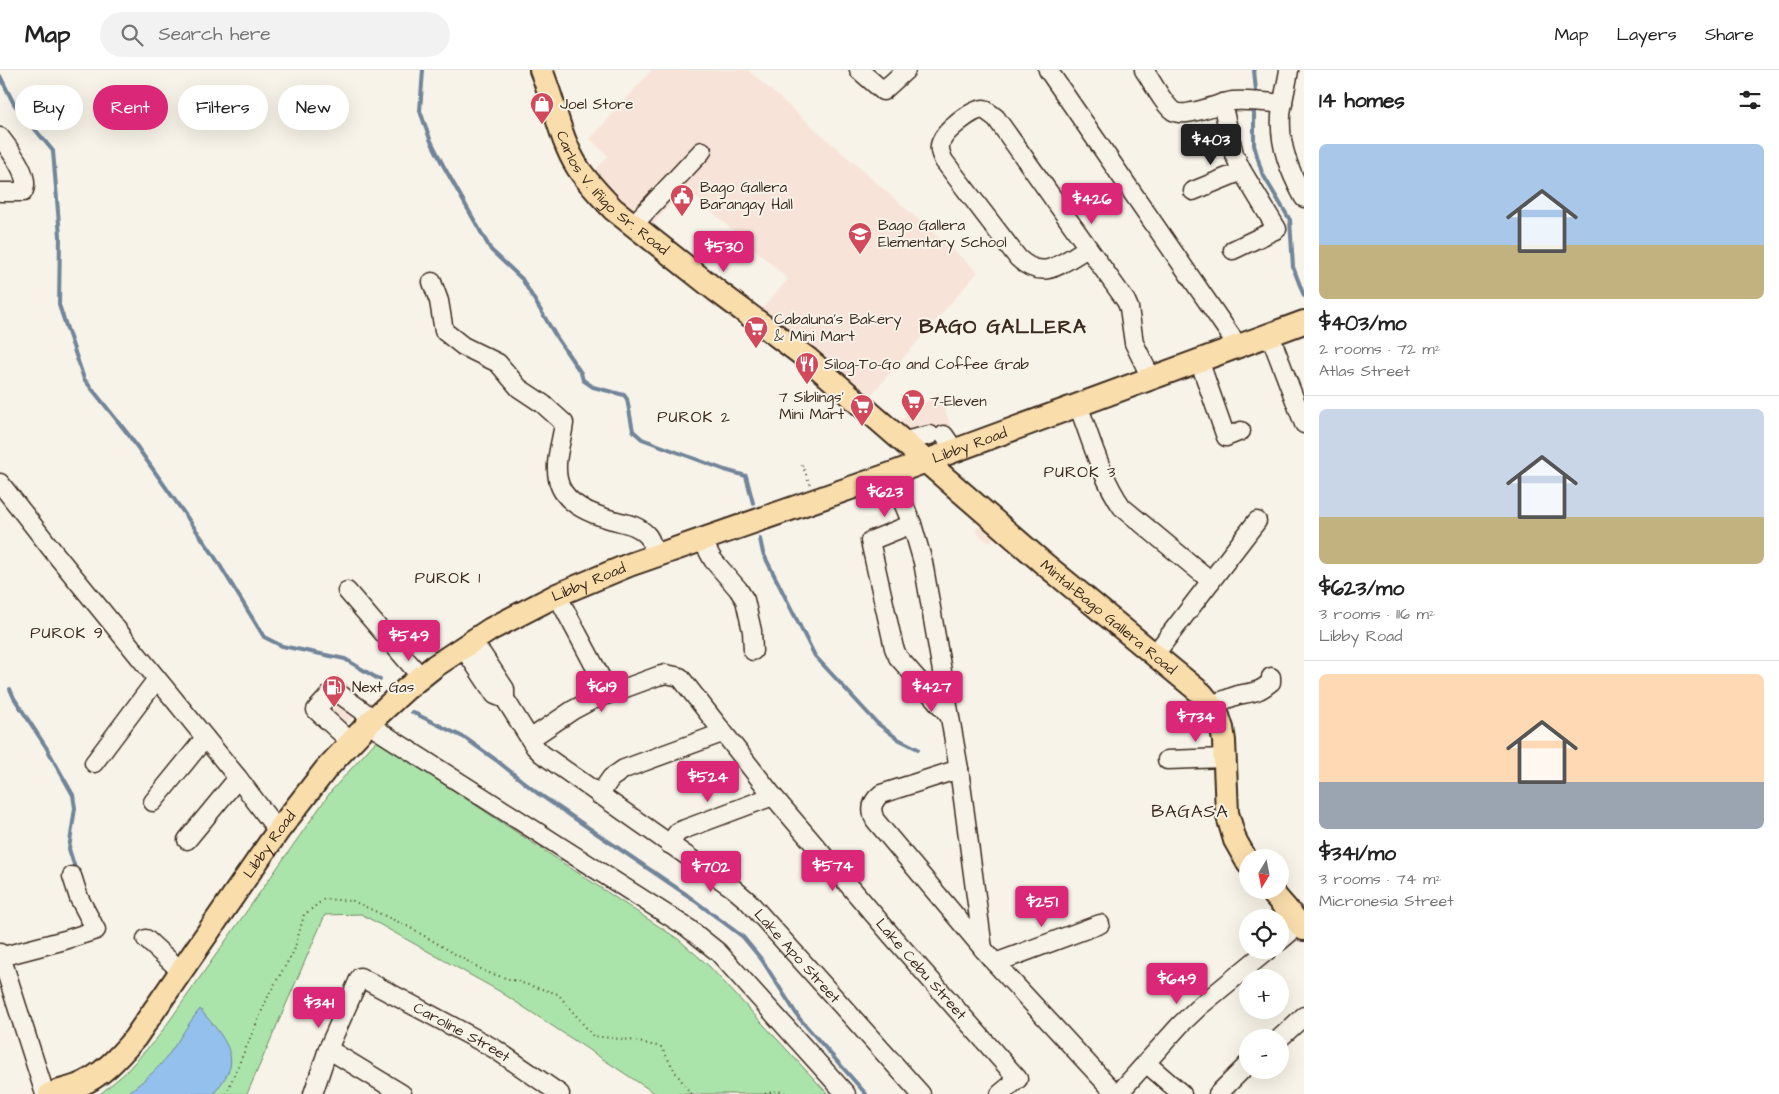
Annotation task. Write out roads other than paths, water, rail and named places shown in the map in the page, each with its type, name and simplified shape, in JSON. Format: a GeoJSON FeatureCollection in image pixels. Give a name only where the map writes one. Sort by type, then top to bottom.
{"type":"FeatureCollection","features":[{"type":"Feature","properties":{"kind":"main road","name":"Carlos V. Iñigo Sr. Road"},"geometry":{"type":"LineString","coordinates":[[541,70],[568,148],[577,167],[599,194],[633,225],[808,359],[926,461]]}},
{"type":"Feature","properties":{"kind":"main road","name":"Libby Road"},"geometry":{"type":"LineString","coordinates":[[50,1094],[84,1083],[118,1058],[135,1038],[278,831],[326,769],[371,722],[421,676],[468,643],[511,618],[593,579],[926,461],[943,440],[1078,405],[1304,322]]}},
{"type":"Feature","properties":{"kind":"main road","name":"Mintal-Bago Gallera Road"},"geometry":{"type":"LineString","coordinates":[[926,461],[1042,562],[1155,654],[1211,705],[1218,716],[1222,728],[1227,813],[1230,827],[1240,849]]}},
{"type":"Feature","properties":{"kind":"main road"},"geometry":{"type":"LineString","coordinates":[[1279,899],[1301,921]]}},
{"type":"Feature","properties":{"kind":"street"},"geometry":{"type":"LineString","coordinates":[[859,70],[882,91],[906,70]]}},
{"type":"Feature","properties":{"kind":"street"},"geometry":{"type":"LineString","coordinates":[[1048,70],[1238,346]]}},
{"type":"Feature","properties":{"kind":"street"},"geometry":{"type":"LineString","coordinates":[[1144,70],[1169,107],[1178,113],[1190,113],[1222,103],[1246,100],[1283,104]]}},
{"type":"Feature","properties":{"kind":"street"},"geometry":{"type":"LineString","coordinates":[[1289,70],[1281,118],[1283,149],[1304,198]]}},
{"type":"Feature","properties":{"kind":"street"},"geometry":{"type":"LineString","coordinates":[[1222,103],[1229,138],[1242,171],[1277,229],[1233,250]]}},
{"type":"Feature","properties":{"kind":"street"},"geometry":{"type":"LineString","coordinates":[[1088,248],[1045,271],[1027,267],[1018,258],[944,161],[940,154],[941,140],[973,111],[984,109],[996,118],[1126,301],[1129,308],[1134,343],[1151,378]]}},
{"type":"Feature","properties":{"kind":"street"},"geometry":{"type":"LineString","coordinates":[[0,192],[20,193],[23,192],[26,186],[23,172],[3,146]]}},
{"type":"Feature","properties":{"kind":"street"},"geometry":{"type":"LineString","coordinates":[[633,225],[702,151]]}},
{"type":"Feature","properties":{"kind":"street"},"geometry":{"type":"LineString","coordinates":[[1193,191],[1242,171]]}},
{"type":"Feature","properties":{"kind":"street"},"geometry":{"type":"LineString","coordinates":[[432,282],[440,301],[444,331],[463,346],[498,363],[519,388],[543,404],[564,422],[557,459],[558,479],[565,496],[584,509],[598,515],[637,526],[649,537],[655,556]]}},
{"type":"Feature","properties":{"kind":"street"},"geometry":{"type":"LineString","coordinates":[[1270,335],[1304,424]]}},
{"type":"Feature","properties":{"kind":"street"},"geometry":{"type":"LineString","coordinates":[[1199,360],[1226,437],[1241,431]]}},
{"type":"Feature","properties":{"kind":"street"},"geometry":{"type":"LineString","coordinates":[[1078,405],[1114,496],[1122,506],[1212,580]]}},
{"type":"Feature","properties":{"kind":"street"},"geometry":{"type":"LineString","coordinates":[[904,441],[943,440]]}},
{"type":"Feature","properties":{"kind":"street"},"geometry":{"type":"LineString","coordinates":[[892,474],[912,524],[923,562],[959,769],[983,949]]}},
{"type":"Feature","properties":{"kind":"street"},"geometry":{"type":"LineString","coordinates":[[0,483],[238,778],[278,831]]}},
{"type":"Feature","properties":{"kind":"street"},"geometry":{"type":"LineString","coordinates":[[1155,654],[1257,521]]}},
{"type":"Feature","properties":{"kind":"street"},"geometry":{"type":"LineString","coordinates":[[912,524],[870,541],[894,648],[898,657],[949,715]]}},
{"type":"Feature","properties":{"kind":"street"},"geometry":{"type":"LineString","coordinates":[[702,540],[713,560],[745,600],[752,631],[753,651]]}},
{"type":"Feature","properties":{"kind":"street"},"geometry":{"type":"LineString","coordinates":[[347,591],[421,676]]}},
{"type":"Feature","properties":{"kind":"street"},"geometry":{"type":"LineString","coordinates":[[530,739],[573,710],[609,693],[557,595]]}},
{"type":"Feature","properties":{"kind":"street","name":"Lake Apo Street"},"geometry":{"type":"LineString","coordinates":[[468,643],[505,688],[505,699],[530,739],[542,754],[734,889],[748,901],[921,1094]]}},
{"type":"Feature","properties":{"kind":"street","name":"Lake Cebu Street"},"geometry":{"type":"LineString","coordinates":[[609,693],[658,676],[674,674],[680,677],[772,796],[1018,1079],[1000,1094]]}},
{"type":"Feature","properties":{"kind":"street"},"geometry":{"type":"LineString","coordinates":[[1211,705],[1239,695],[1251,694],[1262,690],[1271,682],[1272,677]]}},
{"type":"Feature","properties":{"kind":"street"},"geometry":{"type":"LineString","coordinates":[[94,764],[157,679]]}},
{"type":"Feature","properties":{"kind":"street"},"geometry":{"type":"LineString","coordinates":[[351,742],[316,710],[334,690],[371,722],[688,928],[718,952],[846,1094]]}},
{"type":"Feature","properties":{"kind":"street"},"geometry":{"type":"LineString","coordinates":[[599,795],[611,778],[624,769],[722,733]]}},
{"type":"Feature","properties":{"kind":"street"},"geometry":{"type":"LineString","coordinates":[[153,802],[205,738]]}},
{"type":"Feature","properties":{"kind":"street"},"geometry":{"type":"LineString","coordinates":[[1168,760],[1225,758]]}},
{"type":"Feature","properties":{"kind":"street"},"geometry":{"type":"LineString","coordinates":[[959,769],[881,794],[872,805],[871,813],[995,963],[1117,1094],[1180,1025],[1257,959]]}},
{"type":"Feature","properties":{"kind":"street"},"geometry":{"type":"LineString","coordinates":[[187,840],[238,778]]}},
{"type":"Feature","properties":{"kind":"street"},"geometry":{"type":"LineString","coordinates":[[669,844],[678,832],[685,828],[772,796]]}},
{"type":"Feature","properties":{"kind":"street"},"geometry":{"type":"LineString","coordinates":[[45,1094],[0,955],[65,940],[96,930],[79,898],[72,876]]}},
{"type":"Feature","properties":{"kind":"street"},"geometry":{"type":"LineString","coordinates":[[1289,932],[1301,921]]}},
{"type":"Feature","properties":{"kind":"street"},"geometry":{"type":"LineString","coordinates":[[995,963],[1100,924]]}},
{"type":"Feature","properties":{"kind":"street"},"geometry":{"type":"LineString","coordinates":[[146,938],[181,971]]}},
{"type":"Feature","properties":{"kind":"street","name":"Caroline Street"},"geometry":{"type":"LineString","coordinates":[[328,1049],[360,977],[495,1049],[560,1094]]}},
{"type":"Feature","properties":{"kind":"street"},"geometry":{"type":"LineString","coordinates":[[1289,1030],[1304,1016]]}},
{"type":"Feature","properties":{"kind":"street"},"geometry":{"type":"LineString","coordinates":[[313,1094],[328,1049],[402,1094]]}},
{"type":"Feature","properties":{"kind":"street"},"geometry":{"type":"LineString","coordinates":[[1146,1063],[1182,1094]]}},
{"type":"Feature","properties":{"kind":"street"},"geometry":{"type":"LineString","coordinates":[[1218,1094],[1239,1073]]}},
{"type":"Feature","properties":{"kind":"water"},"geometry":{"type":"Polygon","coordinates":[[[200,1009],[226,1043],[231,1059],[227,1074],[214,1094],[126,1094],[160,1065],[200,1009]]]}},
{"type":"Feature","properties":{"kind":"waterway"},"geometry":{"type":"LineString","coordinates":[[423,70],[420,111],[430,139],[443,165],[491,250],[522,279],[557,338],[581,373],[583,380],[593,387],[624,395],[627,399],[633,431],[642,439],[746,476],[753,503]]}},
{"type":"Feature","properties":{"kind":"waterway"},"geometry":{"type":"LineString","coordinates":[[1254,70],[1256,91]]}},
{"type":"Feature","properties":{"kind":"waterway"},"geometry":{"type":"LineString","coordinates":[[0,76],[14,104],[53,151],[60,236],[59,305],[84,379],[128,434],[213,554],[264,637],[282,646],[345,659],[380,680]]}},
{"type":"Feature","properties":{"kind":"waterway"},"geometry":{"type":"LineString","coordinates":[[1254,111],[1254,145],[1262,173],[1290,220],[1293,267],[1304,296]]}},
{"type":"Feature","properties":{"kind":"waterway"},"geometry":{"type":"LineString","coordinates":[[760,539],[763,553],[815,656],[877,723],[898,739],[918,749]]}},
{"type":"Feature","properties":{"kind":"waterway"},"geometry":{"type":"LineString","coordinates":[[10,689],[73,795],[75,808],[69,849],[76,871]]}},
{"type":"Feature","properties":{"kind":"waterway"},"geometry":{"type":"LineString","coordinates":[[412,712],[465,738],[536,792],[687,895],[743,937],[762,960],[799,1018],[866,1094]]}},
{"type":"Feature","properties":{"kind":"place","name":"Joel Store"},"geometry":{"type":"Point","coordinates":[542,125]}},
{"type":"Feature","properties":{"kind":"place","name":"Bago Gallera Barangay Hall"},"geometry":{"type":"Point","coordinates":[682,217]}},
{"type":"Feature","properties":{"kind":"place","name":"Bago Gallera Elementary School"},"geometry":{"type":"Point","coordinates":[860,255]}},
{"type":"Feature","properties":{"kind":"place","name":"Cabaluna's Bakery & Mini Mart"},"geometry":{"type":"Point","coordinates":[756,349]}},
{"type":"Feature","properties":{"kind":"place","name":"Silog-To-Go and Coffee Grab"},"geometry":{"type":"Point","coordinates":[807,385]}},
{"type":"Feature","properties":{"kind":"place","name":"7-Eleven"},"geometry":{"type":"Point","coordinates":[913,422]}},
{"type":"Feature","properties":{"kind":"place","name":"7 Siblings' Mini Mart"},"geometry":{"type":"Point","coordinates":[862,427]}},
{"type":"Feature","properties":{"kind":"place","name":"Next Gas"},"geometry":{"type":"Point","coordinates":[334,708]}},
{"type":"Feature","properties":{"kind":"district","name":"BAGO GALLERA"},"geometry":{"type":"Point","coordinates":[1003,326]}},
{"type":"Feature","properties":{"kind":"district","name":"PUROK 2"},"geometry":{"type":"Point","coordinates":[694,416]}},
{"type":"Feature","properties":{"kind":"district","name":"PUROK 3"},"geometry":{"type":"Point","coordinates":[1080,471]}},
{"type":"Feature","properties":{"kind":"district","name":"PUROK 1"},"geometry":{"type":"Point","coordinates":[448,577]}},
{"type":"Feature","properties":{"kind":"district","name":"PUROK 9"},"geometry":{"type":"Point","coordinates":[67,632]}},
{"type":"Feature","properties":{"kind":"district","name":"BAGASA"},"geometry":{"type":"Point","coordinates":[1190,811]}}]}
